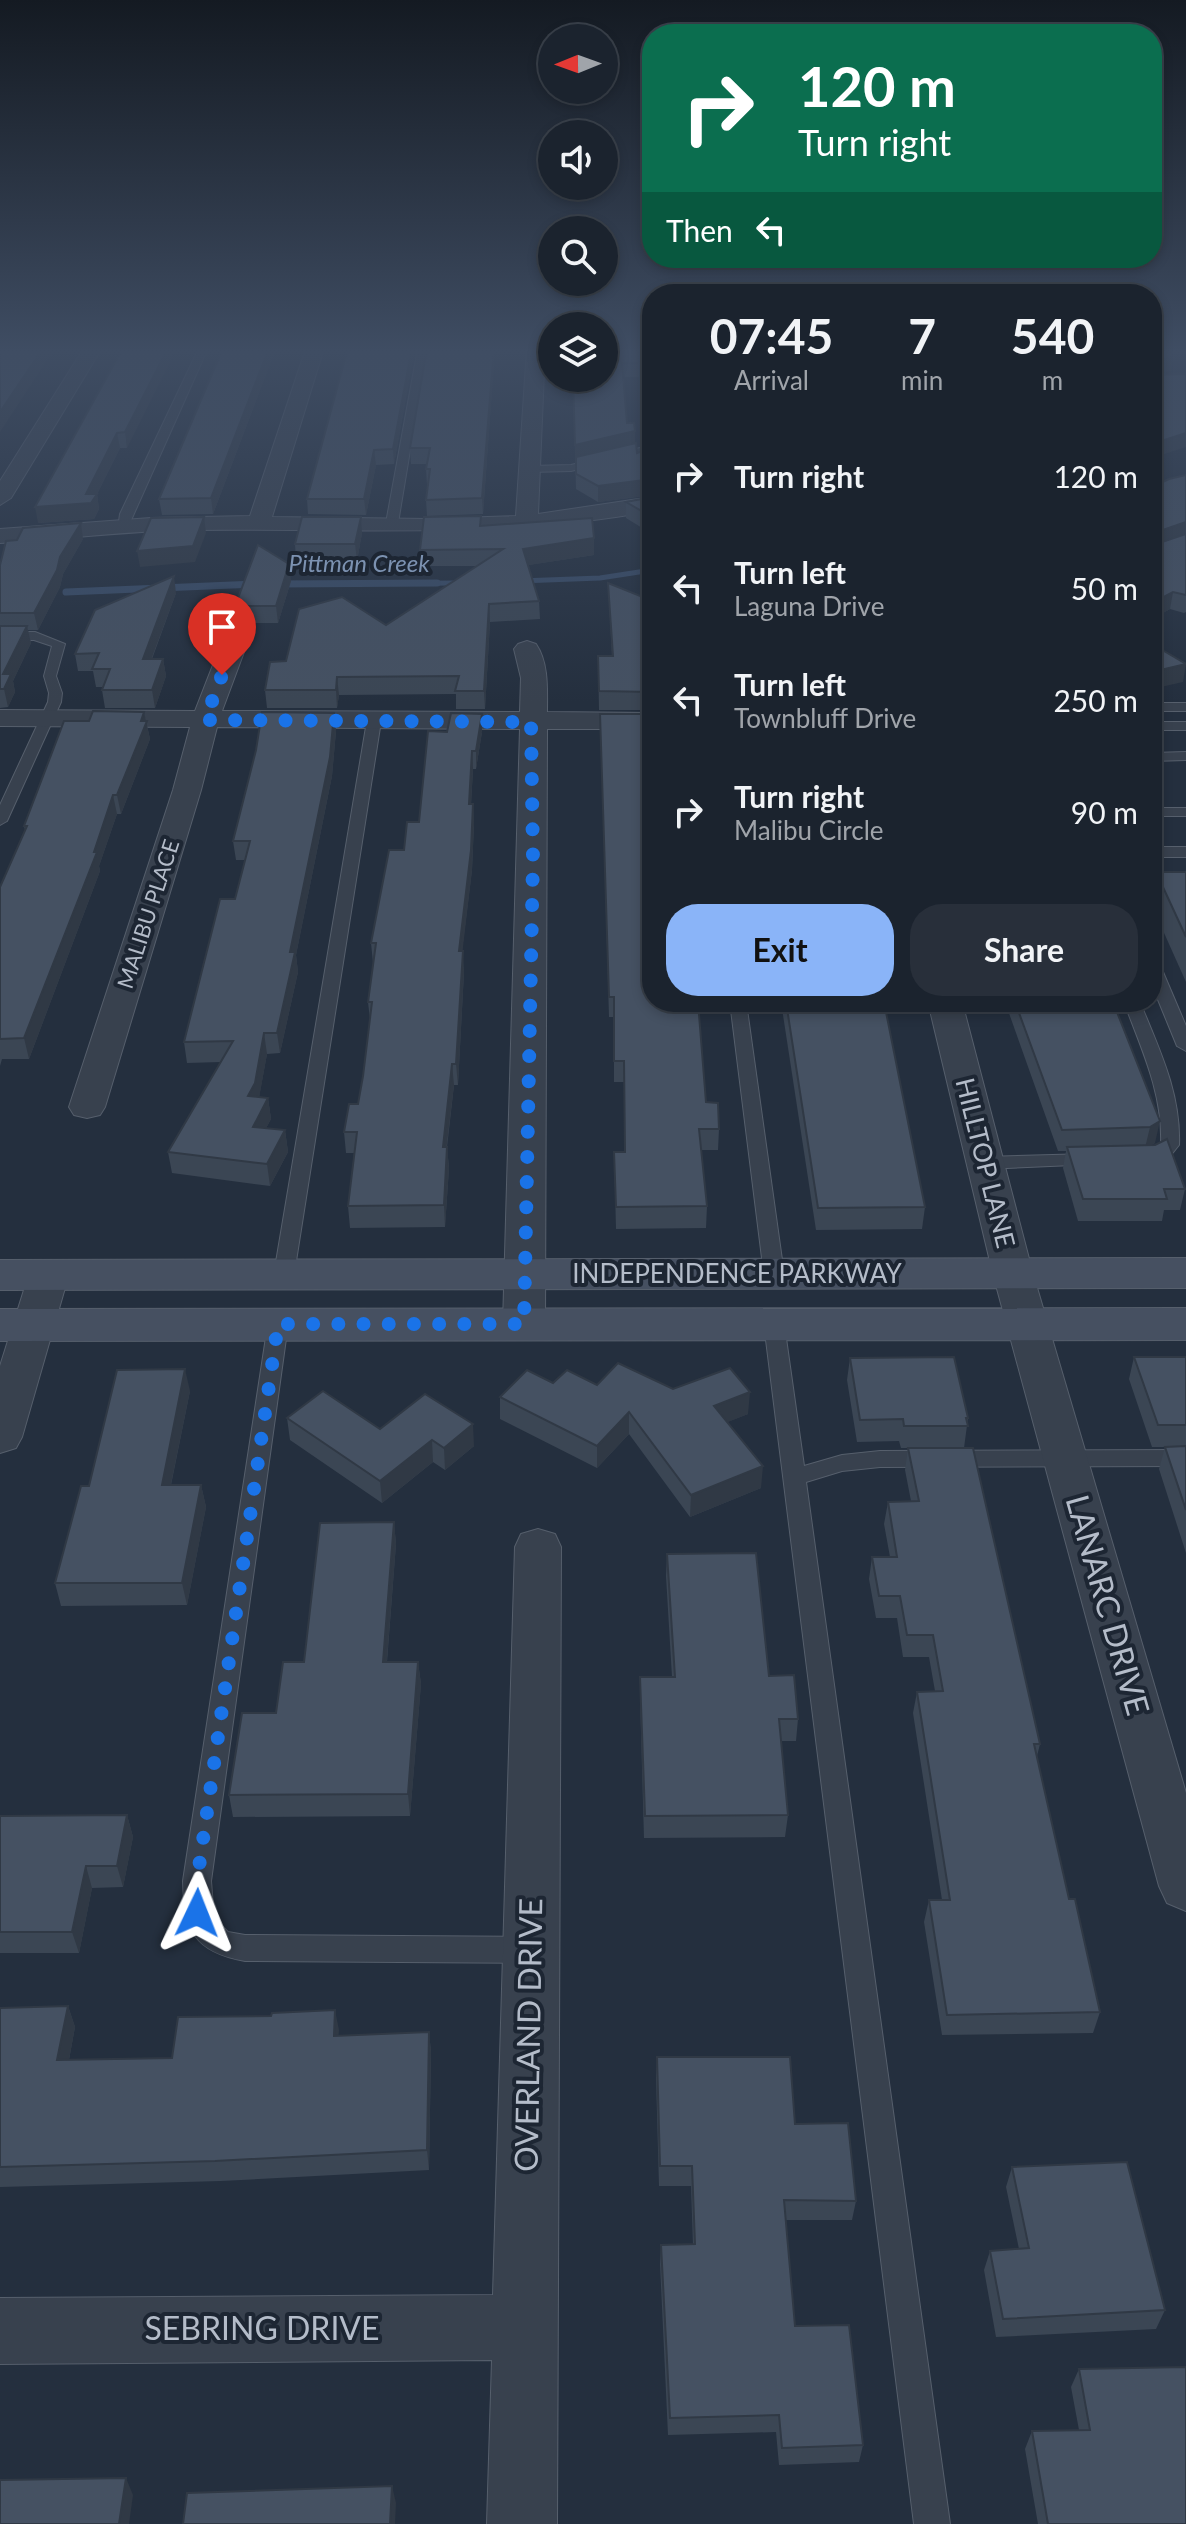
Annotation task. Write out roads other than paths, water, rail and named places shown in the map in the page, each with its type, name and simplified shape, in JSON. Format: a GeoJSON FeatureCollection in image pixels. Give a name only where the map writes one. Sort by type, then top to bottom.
{"type":"FeatureCollection","features":[{"type":"Feature","properties":{"kind":"main road","name":"INDEPENDENCE PARKWAY"},"geometry":{"type":"LineString","coordinates":[[0,1275],[1186,1273]]}},
{"type":"Feature","properties":{"kind":"main road","name":"INDEPENDENCE PARKWAY"},"geometry":{"type":"LineString","coordinates":[[17,1325],[1186,1324]]}},
{"type":"Feature","properties":{"kind":"street"},"geometry":{"type":"LineString","coordinates":[[2,491],[18,466]]}},
{"type":"Feature","properties":{"kind":"street"},"geometry":{"type":"LineString","coordinates":[[259,523],[277,466]]}},
{"type":"Feature","properties":{"kind":"street"},"geometry":{"type":"LineString","coordinates":[[527,521],[530,466]]}},
{"type":"Feature","properties":{"kind":"street"},"geometry":{"type":"LineString","coordinates":[[0,536],[122,527],[259,523],[527,521],[599,514],[642,506]]}},
{"type":"Feature","properties":{"kind":"street"},"geometry":{"type":"LineString","coordinates":[[524,1324],[534,678],[527,649]]}},
{"type":"Feature","properties":{"kind":"street","name":"MALIBU PLACE"},"geometry":{"type":"LineString","coordinates":[[87,1107],[187,790],[205,720],[231,652]]}},
{"type":"Feature","properties":{"kind":"street"},"geometry":{"type":"LineString","coordinates":[[0,718],[642,721]]}},
{"type":"Feature","properties":{"kind":"street","name":"HILLTOP LANE"},"geometry":{"type":"LineString","coordinates":[[947,1012],[1013,1274],[1029,1324]]}},
{"type":"Feature","properties":{"kind":"street"},"geometry":{"type":"LineString","coordinates":[[0,1437],[17,1325],[49,1274]]}},
{"type":"Feature","properties":{"kind":"street","name":"LANARC DRIVE"},"geometry":{"type":"LineString","coordinates":[[1029,1324],[1186,1886]]}},
{"type":"Feature","properties":{"kind":"street","name":"OVERLAND DRIVE"},"geometry":{"type":"LineString","coordinates":[[522,2524],[538,1547]]}},
{"type":"Feature","properties":{"kind":"street","name":"SEBRING DRIVE"},"geometry":{"type":"LineString","coordinates":[[0,2331],[524,2327]]}},
{"type":"Feature","properties":{"kind":"lane"},"geometry":{"type":"LineString","coordinates":[[122,527],[149,466]]}},
{"type":"Feature","properties":{"kind":"lane"},"geometry":{"type":"LineString","coordinates":[[392,523],[402,466]]}},
{"type":"Feature","properties":{"kind":"lane"},"geometry":{"type":"LineString","coordinates":[[530,469],[580,466]]}},
{"type":"Feature","properties":{"kind":"lane"},"geometry":{"type":"LineString","coordinates":[[0,636],[35,636],[59,644],[50,676],[57,691],[57,703],[46,718],[0,821]]}},
{"type":"Feature","properties":{"kind":"lane"},"geometry":{"type":"LineString","coordinates":[[1162,707],[1186,707]]}},
{"type":"Feature","properties":{"kind":"lane"},"geometry":{"type":"LineString","coordinates":[[284,1274],[374,721]]}},
{"type":"Feature","properties":{"kind":"lane"},"geometry":{"type":"LineString","coordinates":[[1162,726],[1186,726]]}},
{"type":"Feature","properties":{"kind":"lane"},"geometry":{"type":"LineString","coordinates":[[1162,757],[1186,756]]}},
{"type":"Feature","properties":{"kind":"lane"},"geometry":{"type":"LineString","coordinates":[[1162,812],[1186,812]]}},
{"type":"Feature","properties":{"kind":"lane"},"geometry":{"type":"LineString","coordinates":[[1162,852],[1186,852]]}},
{"type":"Feature","properties":{"kind":"lane"},"geometry":{"type":"LineString","coordinates":[[1162,989],[1186,1046]]}},
{"type":"Feature","properties":{"kind":"lane"},"geometry":{"type":"LineString","coordinates":[[739,1012],[774,1274]]}},
{"type":"Feature","properties":{"kind":"lane"},"geometry":{"type":"LineString","coordinates":[[985,1163],[1150,1157],[1170,1145],[1172,1132],[1161,1079],[1136,1012]]}},
{"type":"Feature","properties":{"kind":"lane"},"geometry":{"type":"LineString","coordinates":[[278,1324],[197,1881],[197,1913],[203,1929],[217,1940],[245,1948],[531,1950]]}},
{"type":"Feature","properties":{"kind":"lane"},"geometry":{"type":"LineString","coordinates":[[774,1324],[932,2524]]}},
{"type":"Feature","properties":{"kind":"lane"},"geometry":{"type":"LineString","coordinates":[[794,1477],[842,1463],[880,1459],[1186,1458]]}},
{"type":"Feature","properties":{"kind":"waterway","name":"Pittman Creek"},"geometry":{"type":"LineString","coordinates":[[520,581],[600,578],[642,572]]}},
{"type":"Feature","properties":{"kind":"waterway","name":"Pittman Creek"},"geometry":{"type":"LineString","coordinates":[[437,583],[276,584],[460,583]]}},
{"type":"Feature","properties":{"kind":"waterway","name":"Pittman Creek"},"geometry":{"type":"LineString","coordinates":[[66,592],[256,584],[229,585]]}}]}
